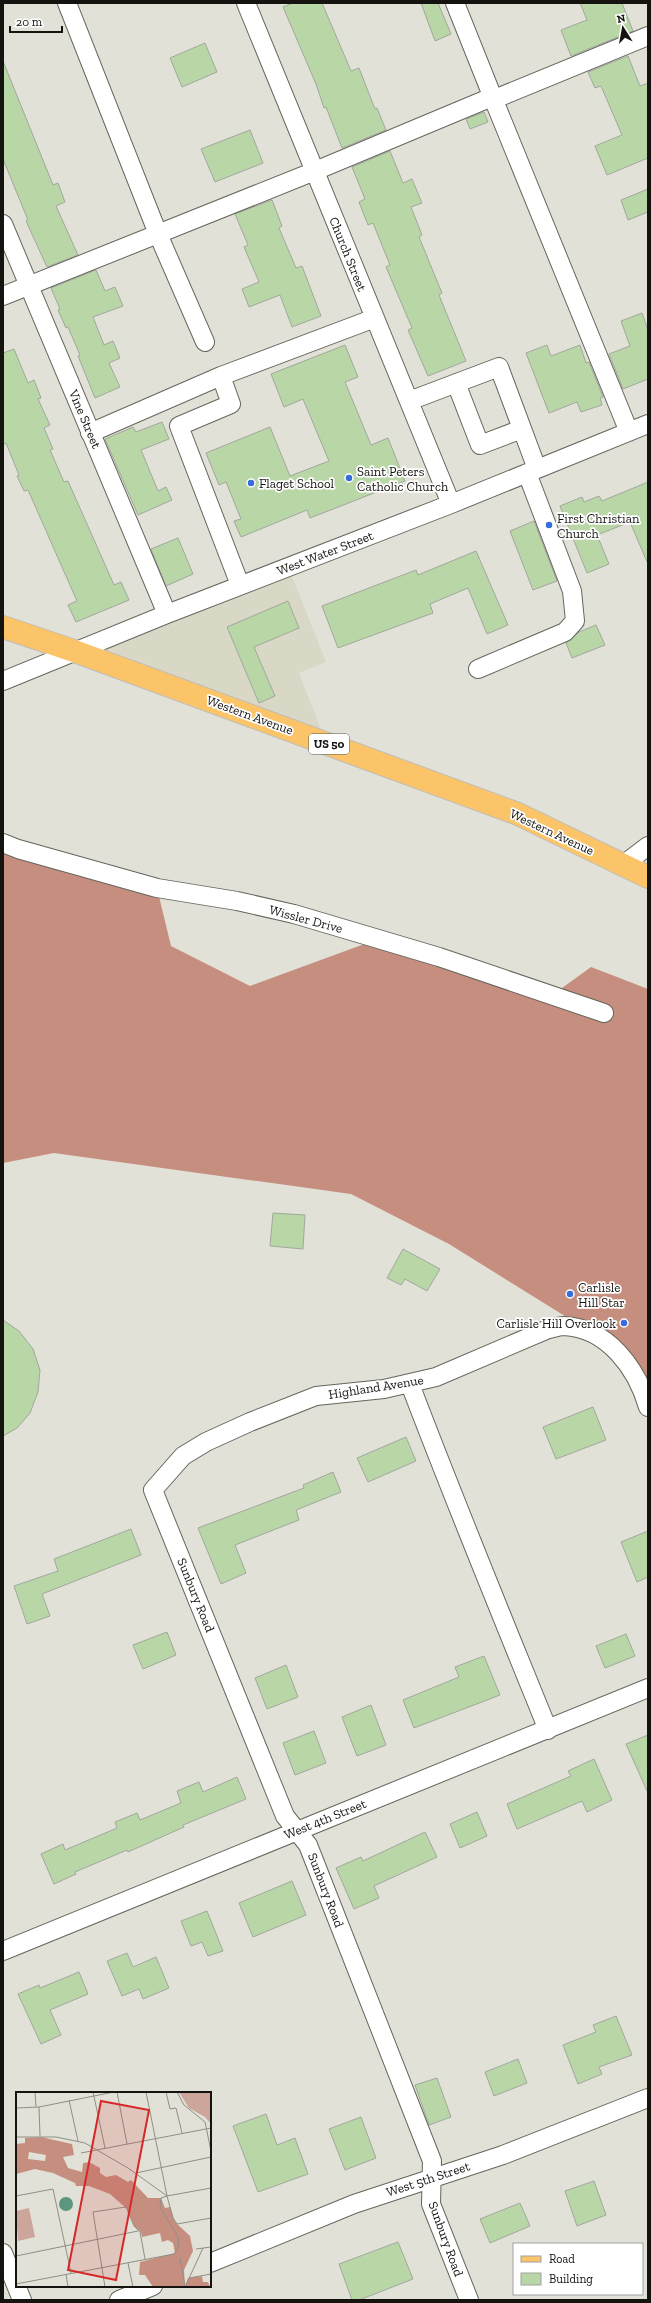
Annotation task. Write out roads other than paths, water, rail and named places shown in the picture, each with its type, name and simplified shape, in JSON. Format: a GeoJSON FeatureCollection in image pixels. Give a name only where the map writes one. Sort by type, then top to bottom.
{"type":"FeatureCollection","features":[{"type":"Feature","properties":{"kind":"main road","name":"Western Avenue"},"geometry":{"type":"LineString","coordinates":[[3,627],[77,652],[518,814],[648,877]]}},
{"type":"Feature","properties":{"kind":"street"},"geometry":{"type":"LineString","coordinates":[[67,3],[158,234],[205,342]]}},
{"type":"Feature","properties":{"kind":"street","name":"Church Street"},"geometry":{"type":"LineString","coordinates":[[246,3],[451,504]]}},
{"type":"Feature","properties":{"kind":"street"},"geometry":{"type":"LineString","coordinates":[[455,3],[629,432]]}},
{"type":"Feature","properties":{"kind":"street"},"geometry":{"type":"LineString","coordinates":[[3,296],[494,100],[648,36]]}},
{"type":"Feature","properties":{"kind":"street","name":"Vine Street"},"geometry":{"type":"LineString","coordinates":[[3,224],[167,614]]}},
{"type":"Feature","properties":{"kind":"street"},"geometry":{"type":"LineString","coordinates":[[90,433],[221,376],[375,318]]}},
{"type":"Feature","properties":{"kind":"street"},"geometry":{"type":"LineString","coordinates":[[409,401],[499,367],[522,429],[532,471],[572,591],[575,621],[565,632],[478,670]]}},
{"type":"Feature","properties":{"kind":"street"},"geometry":{"type":"LineString","coordinates":[[221,376],[231,404],[179,426],[240,585]]}},
{"type":"Feature","properties":{"kind":"street"},"geometry":{"type":"LineString","coordinates":[[456,383],[480,445],[522,429]]}},
{"type":"Feature","properties":{"kind":"street","name":"West Water Street"},"geometry":{"type":"LineString","coordinates":[[3,681],[167,614],[451,504],[648,424]]}},
{"type":"Feature","properties":{"kind":"street","name":"Wissler Drive"},"geometry":{"type":"LineString","coordinates":[[3,844],[157,888],[237,901],[294,914],[439,957],[604,1013]]}},
{"type":"Feature","properties":{"kind":"street"},"geometry":{"type":"LineString","coordinates":[[623,865],[648,846]]}},
{"type":"Feature","properties":{"kind":"street","name":"Highland Avenue"},"geometry":{"type":"LineString","coordinates":[[153,1490],[183,1456],[206,1442],[250,1422],[316,1396],[410,1384],[436,1377],[546,1330],[563,1326],[589,1331],[618,1352],[642,1386],[648,1407]]}},
{"type":"Feature","properties":{"kind":"street"},"geometry":{"type":"LineString","coordinates":[[410,1384],[460,1515],[479,1554],[548,1730]]}},
{"type":"Feature","properties":{"kind":"street","name":"Sunbury Road"},"geometry":{"type":"LineString","coordinates":[[153,1490],[285,1816],[308,1845],[432,2161],[431,2204],[469,2300]]}},
{"type":"Feature","properties":{"kind":"street","name":"West 4th Street"},"geometry":{"type":"LineString","coordinates":[[3,1951],[296,1830],[548,1730],[648,1688]]}},
{"type":"Feature","properties":{"kind":"street","name":"West 5th Street"},"geometry":{"type":"LineString","coordinates":[[211,2263],[354,2204],[503,2156],[648,2098]]}},
{"type":"Feature","properties":{"kind":"street"},"geometry":{"type":"LineString","coordinates":[[3,2253],[16,2285]]}},
{"type":"Feature","properties":{"kind":"street"},"geometry":{"type":"LineString","coordinates":[[17,2287],[22,2300]]}},
{"type":"Feature","properties":{"kind":"street"},"geometry":{"type":"LineString","coordinates":[[119,2300],[151,2287]]}},
{"type":"Feature","properties":{"kind":"place","name":"Saint Peters Catholic Church"},"geometry":{"type":"Point","coordinates":[349,478]}},
{"type":"Feature","properties":{"kind":"place","name":"Flaget School"},"geometry":{"type":"Point","coordinates":[251,483]}},
{"type":"Feature","properties":{"kind":"place","name":"First Christian Church"},"geometry":{"type":"Point","coordinates":[549,525]}},
{"type":"Feature","properties":{"kind":"place","name":"Carlisle Hill Star"},"geometry":{"type":"Point","coordinates":[570,1294]}},
{"type":"Feature","properties":{"kind":"place","name":"Carlisle Hill Overlook"},"geometry":{"type":"Point","coordinates":[624,1323]}}]}
